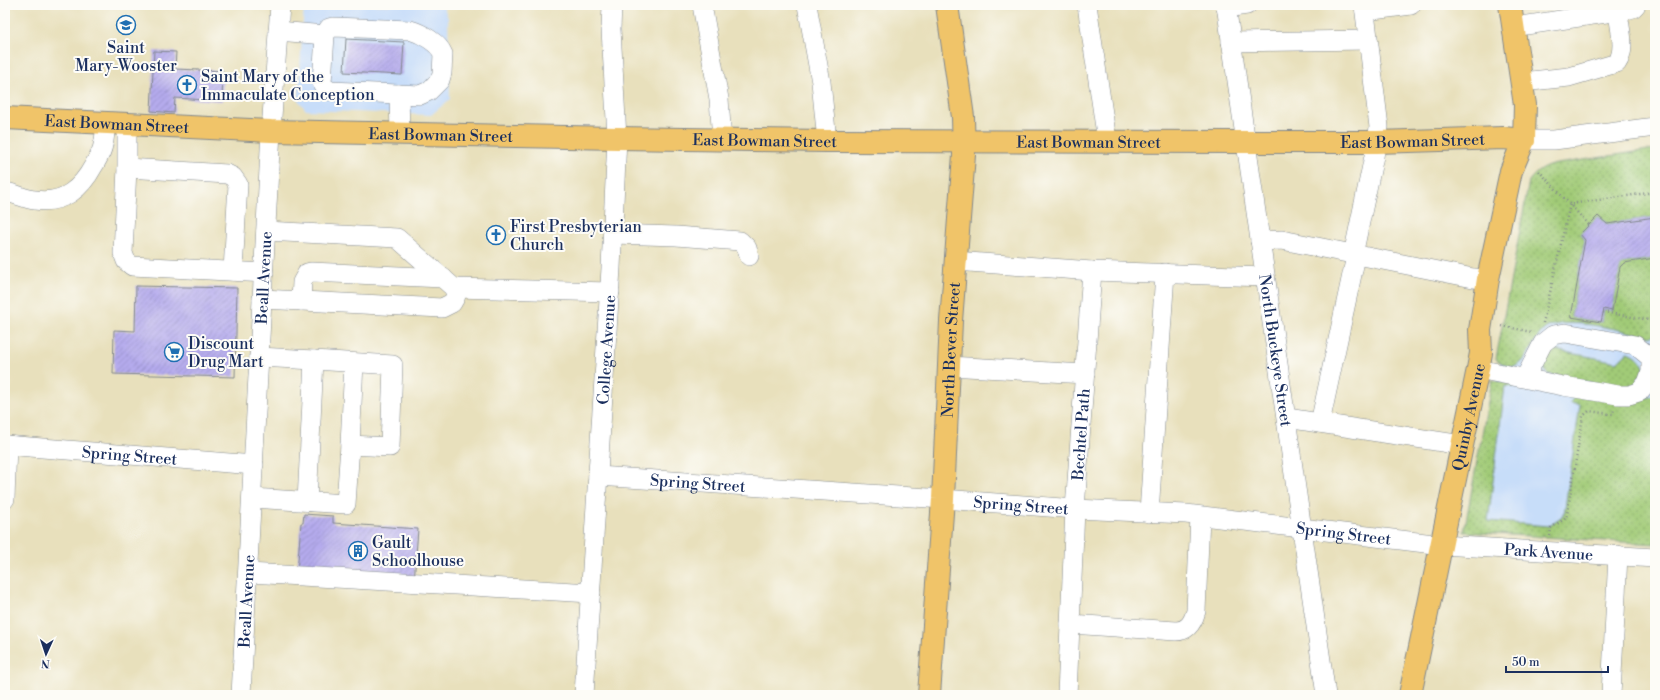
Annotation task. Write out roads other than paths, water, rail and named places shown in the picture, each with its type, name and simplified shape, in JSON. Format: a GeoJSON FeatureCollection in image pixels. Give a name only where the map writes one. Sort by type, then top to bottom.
{"type":"FeatureCollection","features":[{"type":"Feature","properties":{"kind":"main road","name":"North Bever Street"},"geometry":{"type":"LineString","coordinates":[[930,695],[943,499],[955,261],[964,155],[963,117],[947,5]]}},
{"type":"Feature","properties":{"kind":"main road","name":"Quinby Avenue"},"geometry":{"type":"LineString","coordinates":[[1410,695],[1481,353],[1480,330],[1488,279],[1511,171],[1524,140],[1526,105],[1510,5]]}},
{"type":"Feature","properties":{"kind":"main road","name":"East Bowman Street"},"geometry":{"type":"LineString","coordinates":[[5,118],[271,131],[722,140],[1107,141],[1246,149],[1378,142],[1503,138],[1524,140]]}},
{"type":"Feature","properties":{"kind":"street","name":"Beall Avenue"},"geometry":{"type":"LineString","coordinates":[[241,695],[271,131],[280,5]]}},
{"type":"Feature","properties":{"kind":"street","name":"College Avenue"},"geometry":{"type":"LineString","coordinates":[[584,695],[610,292],[617,138],[610,29],[612,5]]}},
{"type":"Feature","properties":{"kind":"street"},"geometry":{"type":"LineString","coordinates":[[702,5],[718,99],[722,140]]}},
{"type":"Feature","properties":{"kind":"street"},"geometry":{"type":"LineString","coordinates":[[807,5],[821,82],[827,141]]}},
{"type":"Feature","properties":{"kind":"street"},"geometry":{"type":"LineString","coordinates":[[1086,5],[1107,141]]}},
{"type":"Feature","properties":{"kind":"street"},"geometry":{"type":"LineString","coordinates":[[1226,7],[1248,5]]}},
{"type":"Feature","properties":{"kind":"street"},"geometry":{"type":"LineString","coordinates":[[1514,26],[1618,11],[1633,8],[1636,5]]}},
{"type":"Feature","properties":{"kind":"street"},"geometry":{"type":"LineString","coordinates":[[1320,423],[1378,142],[1379,127],[1364,8],[1403,6]]}},
{"type":"Feature","properties":{"kind":"street","name":"North Buckeye Street"},"geometry":{"type":"LineString","coordinates":[[1226,7],[1264,277],[1326,695]]}},
{"type":"Feature","properties":{"kind":"street"},"geometry":{"type":"LineString","coordinates":[[1522,82],[1569,77],[1617,63],[1621,54],[1622,46],[1618,11]]}},
{"type":"Feature","properties":{"kind":"street"},"geometry":{"type":"LineString","coordinates":[[333,27],[410,30],[420,34],[439,47],[443,54],[440,80],[425,94],[331,91],[325,88],[322,83],[325,35],[329,28],[333,27]]}},
{"type":"Feature","properties":{"kind":"street"},"geometry":{"type":"LineString","coordinates":[[278,31],[325,35]]}},
{"type":"Feature","properties":{"kind":"street"},"geometry":{"type":"LineString","coordinates":[[1231,42],[1368,40]]}},
{"type":"Feature","properties":{"kind":"street"},"geometry":{"type":"LineString","coordinates":[[399,94],[400,134]]}},
{"type":"Feature","properties":{"kind":"street"},"geometry":{"type":"LineString","coordinates":[[5,192],[34,200],[44,201],[56,199],[68,194],[81,185],[100,154],[103,145],[106,123]]}},
{"type":"Feature","properties":{"kind":"street"},"geometry":{"type":"LineString","coordinates":[[127,124],[127,168],[123,253],[126,261],[132,266],[264,273]]}},
{"type":"Feature","properties":{"kind":"street"},"geometry":{"type":"LineString","coordinates":[[1524,140],[1554,140],[1655,127]]}},
{"type":"Feature","properties":{"kind":"street"},"geometry":{"type":"LineString","coordinates":[[127,168],[227,174],[233,177],[238,184],[233,271]]}},
{"type":"Feature","properties":{"kind":"street"},"geometry":{"type":"LineString","coordinates":[[262,299],[442,308],[452,303],[456,296],[448,283],[397,238],[266,231]]}},
{"type":"Feature","properties":{"kind":"street"},"geometry":{"type":"LineString","coordinates":[[613,234],[676,236],[740,241],[747,248],[749,256]]}},
{"type":"Feature","properties":{"kind":"street"},"geometry":{"type":"LineString","coordinates":[[1260,241],[1282,240],[1473,278],[1488,279]]}},
{"type":"Feature","properties":{"kind":"street"},"geometry":{"type":"LineString","coordinates":[[955,261],[1092,271],[1264,277]]}},
{"type":"Feature","properties":{"kind":"street","name":"Bechtel Path"},"geometry":{"type":"LineString","coordinates":[[1067,695],[1075,509],[1092,271]]}},
{"type":"Feature","properties":{"kind":"street"},"geometry":{"type":"LineString","coordinates":[[301,301],[302,282],[307,273],[311,272],[448,283],[610,292]]}},
{"type":"Feature","properties":{"kind":"street"},"geometry":{"type":"LineString","coordinates":[[1149,513],[1165,274]]}},
{"type":"Feature","properties":{"kind":"street"},"geometry":{"type":"LineString","coordinates":[[1478,369],[1563,386],[1629,396],[1639,392],[1647,383],[1651,372],[1653,350],[1635,345],[1565,333],[1553,335],[1542,343],[1526,378]]}},
{"type":"Feature","properties":{"kind":"street"},"geometry":{"type":"LineString","coordinates":[[259,357],[393,366],[390,447],[350,445]]}},
{"type":"Feature","properties":{"kind":"street"},"geometry":{"type":"LineString","coordinates":[[307,502],[314,360]]}},
{"type":"Feature","properties":{"kind":"street"},"geometry":{"type":"LineString","coordinates":[[252,498],[346,504],[354,363]]}},
{"type":"Feature","properties":{"kind":"street"},"geometry":{"type":"LineString","coordinates":[[949,366],[1085,374]]}},
{"type":"Feature","properties":{"kind":"street"},"geometry":{"type":"LineString","coordinates":[[1286,418],[1462,445]]}},
{"type":"Feature","properties":{"kind":"street"},"geometry":{"type":"LineString","coordinates":[[5,498],[6,445]]}},
{"type":"Feature","properties":{"kind":"street","name":"Spring Street"},"geometry":{"type":"LineString","coordinates":[[6,445],[254,464]]}},
{"type":"Feature","properties":{"kind":"street","name":"Spring Street"},"geometry":{"type":"LineString","coordinates":[[598,476],[1075,509],[1200,516],[1442,545]]}},
{"type":"Feature","properties":{"kind":"street"},"geometry":{"type":"LineString","coordinates":[[1070,624],[1176,631],[1181,631],[1189,627],[1193,623],[1196,611],[1200,516]]}},
{"type":"Feature","properties":{"kind":"street","name":"Park Avenue"},"geometry":{"type":"LineString","coordinates":[[1442,545],[1655,558]]}},
{"type":"Feature","properties":{"kind":"street"},"geometry":{"type":"LineString","coordinates":[[1611,695],[1618,555]]}},
{"type":"Feature","properties":{"kind":"street"},"geometry":{"type":"LineString","coordinates":[[248,573],[591,593]]}},
{"type":"Feature","properties":{"kind":"place","name":"Saint Mary-Wooster"},"geometry":{"type":"Point","coordinates":[126,25]}},
{"type":"Feature","properties":{"kind":"place","name":"Saint Mary of the Immaculate Conception"},"geometry":{"type":"Point","coordinates":[187,85]}},
{"type":"Feature","properties":{"kind":"place","name":"First Presbyterian Church"},"geometry":{"type":"Point","coordinates":[496,235]}},
{"type":"Feature","properties":{"kind":"place","name":"Discount Drug Mart"},"geometry":{"type":"Point","coordinates":[174,352]}},
{"type":"Feature","properties":{"kind":"place","name":"Gault Schoolhouse"},"geometry":{"type":"Point","coordinates":[358,551]}}]}
